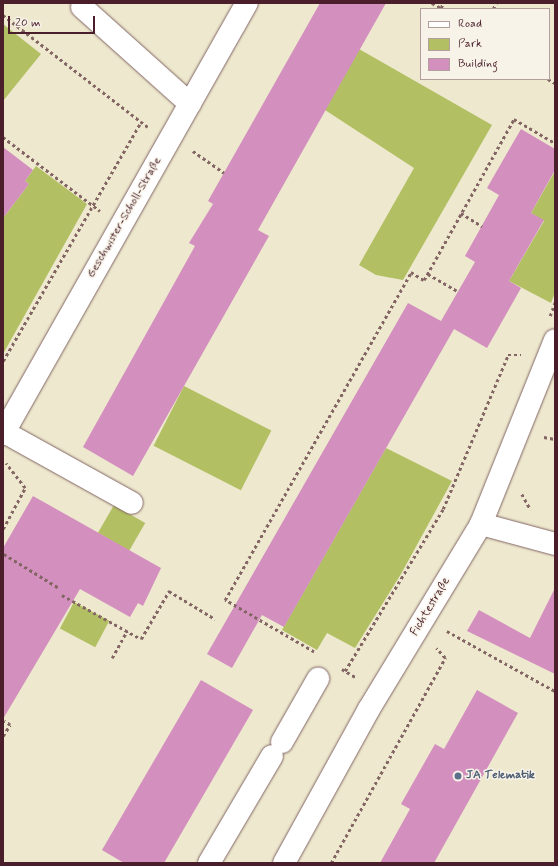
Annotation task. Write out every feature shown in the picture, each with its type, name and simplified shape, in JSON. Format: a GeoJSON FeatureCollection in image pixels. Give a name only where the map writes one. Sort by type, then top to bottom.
{"type":"FeatureCollection","features":[{"type":"Feature","properties":{"kind":"street","name":"Geschwister-Scholl-Straße"},"geometry":{"type":"LineString","coordinates":[[4,433],[120,226],[178,145],[190,104],[247,3]]}},
{"type":"Feature","properties":{"kind":"street"},"geometry":{"type":"LineString","coordinates":[[82,7],[190,104]]}},
{"type":"Feature","properties":{"kind":"street","name":"Fichtestraße"},"geometry":{"type":"LineString","coordinates":[[284,863],[380,691],[431,623],[481,524],[551,332]]}},
{"type":"Feature","properties":{"kind":"street"},"geometry":{"type":"LineString","coordinates":[[4,433],[132,503]]}},
{"type":"Feature","properties":{"kind":"street"},"geometry":{"type":"LineString","coordinates":[[481,524],[555,544]]}},
{"type":"Feature","properties":{"kind":"street"},"geometry":{"type":"LineString","coordinates":[[209,863],[318,680]]}},
{"type":"Feature","properties":{"kind":"path"},"geometry":{"type":"LineString","coordinates":[[3,15],[141,122],[224,173]]}},
{"type":"Feature","properties":{"kind":"path"},"geometry":{"type":"LineString","coordinates":[[319,656],[225,600],[410,272],[424,280],[514,119],[555,143]]}},
{"type":"Feature","properties":{"kind":"path"},"geometry":{"type":"LineString","coordinates":[[3,361],[92,204],[141,122]]}},
{"type":"Feature","properties":{"kind":"path"},"geometry":{"type":"LineString","coordinates":[[3,137],[120,226]]}},
{"type":"Feature","properties":{"kind":"path"},"geometry":{"type":"LineString","coordinates":[[461,213],[482,226]]}},
{"type":"Feature","properties":{"kind":"path"},"geometry":{"type":"LineString","coordinates":[[428,274],[458,291]]}},
{"type":"Feature","properties":{"kind":"path"},"geometry":{"type":"LineString","coordinates":[[551,332],[555,302]]}},
{"type":"Feature","properties":{"kind":"path"},"geometry":{"type":"LineString","coordinates":[[342,677],[443,509],[508,356],[528,355]]}},
{"type":"Feature","properties":{"kind":"path"},"geometry":{"type":"LineString","coordinates":[[539,436],[555,439]]}},
{"type":"Feature","properties":{"kind":"path"},"geometry":{"type":"LineString","coordinates":[[520,490],[533,513]]}},
{"type":"Feature","properties":{"kind":"path"},"geometry":{"type":"LineString","coordinates":[[4,554],[59,588]]}},
{"type":"Feature","properties":{"kind":"path"},"geometry":{"type":"LineString","coordinates":[[62,595],[141,639],[168,591],[215,618]]}},
{"type":"Feature","properties":{"kind":"path"},"geometry":{"type":"LineString","coordinates":[[331,863],[445,658],[429,642],[431,623],[555,691]]}},
{"type":"Feature","properties":{"kind":"path"},"geometry":{"type":"LineString","coordinates":[[112,658],[127,631]]}},
{"type":"Feature","properties":{"kind":"path"},"geometry":{"type":"LineString","coordinates":[[339,667],[380,691]]}},
{"type":"Feature","properties":{"kind":"path"},"geometry":{"type":"LineString","coordinates":[[3,736],[10,725],[4,721]]}},
{"type":"Feature","properties":{"kind":"green space"},"geometry":{"type":"Polygon","coordinates":[[[3,24],[41,54],[3,101],[3,24]]]}},
{"type":"Feature","properties":{"kind":"green space"},"geometry":{"type":"Polygon","coordinates":[[[359,49],[492,125],[403,280],[376,275],[359,265],[414,168],[325,110],[359,49]]]}},
{"type":"Feature","properties":{"kind":"green space"},"geometry":{"type":"Polygon","coordinates":[[[36,166],[87,204],[3,354],[3,218],[29,184],[25,181],[36,166]]]}},
{"type":"Feature","properties":{"kind":"green space"},"geometry":{"type":"Polygon","coordinates":[[[555,171],[555,292],[551,303],[509,281],[544,221],[531,213],[555,171]]]}},
{"type":"Feature","properties":{"kind":"green space"},"geometry":{"type":"Polygon","coordinates":[[[184,386],[271,430],[241,490],[154,446],[184,386]]]}},
{"type":"Feature","properties":{"kind":"green space"},"geometry":{"type":"Polygon","coordinates":[[[386,448],[452,481],[401,574],[355,648],[327,633],[317,650],[282,630],[386,448]]]}},
{"type":"Feature","properties":{"kind":"green space"},"geometry":{"type":"Polygon","coordinates":[[[114,505],[145,523],[129,551],[98,533],[114,505]]]}},
{"type":"Feature","properties":{"kind":"green space"},"geometry":{"type":"Polygon","coordinates":[[[74,602],[109,621],[95,647],[60,628],[74,602]]]}},
{"type":"Feature","properties":{"kind":"building"},"geometry":{"type":"Polygon","coordinates":[[[320,3],[386,3],[258,230],[269,236],[133,476],[83,447],[195,246],[189,243],[213,204],[208,201],[320,3]]]}},
{"type":"Feature","properties":{"kind":"building"},"geometry":{"type":"Polygon","coordinates":[[[521,129],[555,149],[555,170],[531,213],[544,220],[509,281],[521,288],[487,348],[454,329],[284,627],[262,615],[232,668],[207,654],[408,303],[441,321],[475,262],[465,256],[499,195],[487,188],[521,129]]]}},
{"type":"Feature","properties":{"kind":"building"},"geometry":{"type":"Polygon","coordinates":[[[3,147],[33,170],[25,181],[29,184],[3,218],[3,147]]]}},
{"type":"Feature","properties":{"kind":"building"},"geometry":{"type":"Polygon","coordinates":[[[33,496],[161,568],[143,606],[138,603],[130,617],[80,589],[3,719],[3,548],[33,496]]]}},
{"type":"Feature","properties":{"kind":"building"},"geometry":{"type":"Polygon","coordinates":[[[555,588],[555,674],[467,631],[479,610],[530,638],[555,588]]]}},
{"type":"Feature","properties":{"kind":"building"},"geometry":{"type":"Polygon","coordinates":[[[201,680],[253,710],[164,863],[124,863],[102,850],[201,680]]]}},
{"type":"Feature","properties":{"kind":"building"},"geometry":{"type":"Polygon","coordinates":[[[477,690],[518,713],[434,863],[380,863],[410,809],[401,804],[435,744],[444,749],[477,690]]]}},
{"type":"Feature","properties":{"kind":"place","name":"JA Telematik"},"geometry":{"type":"Point","coordinates":[458,776]}}]}
